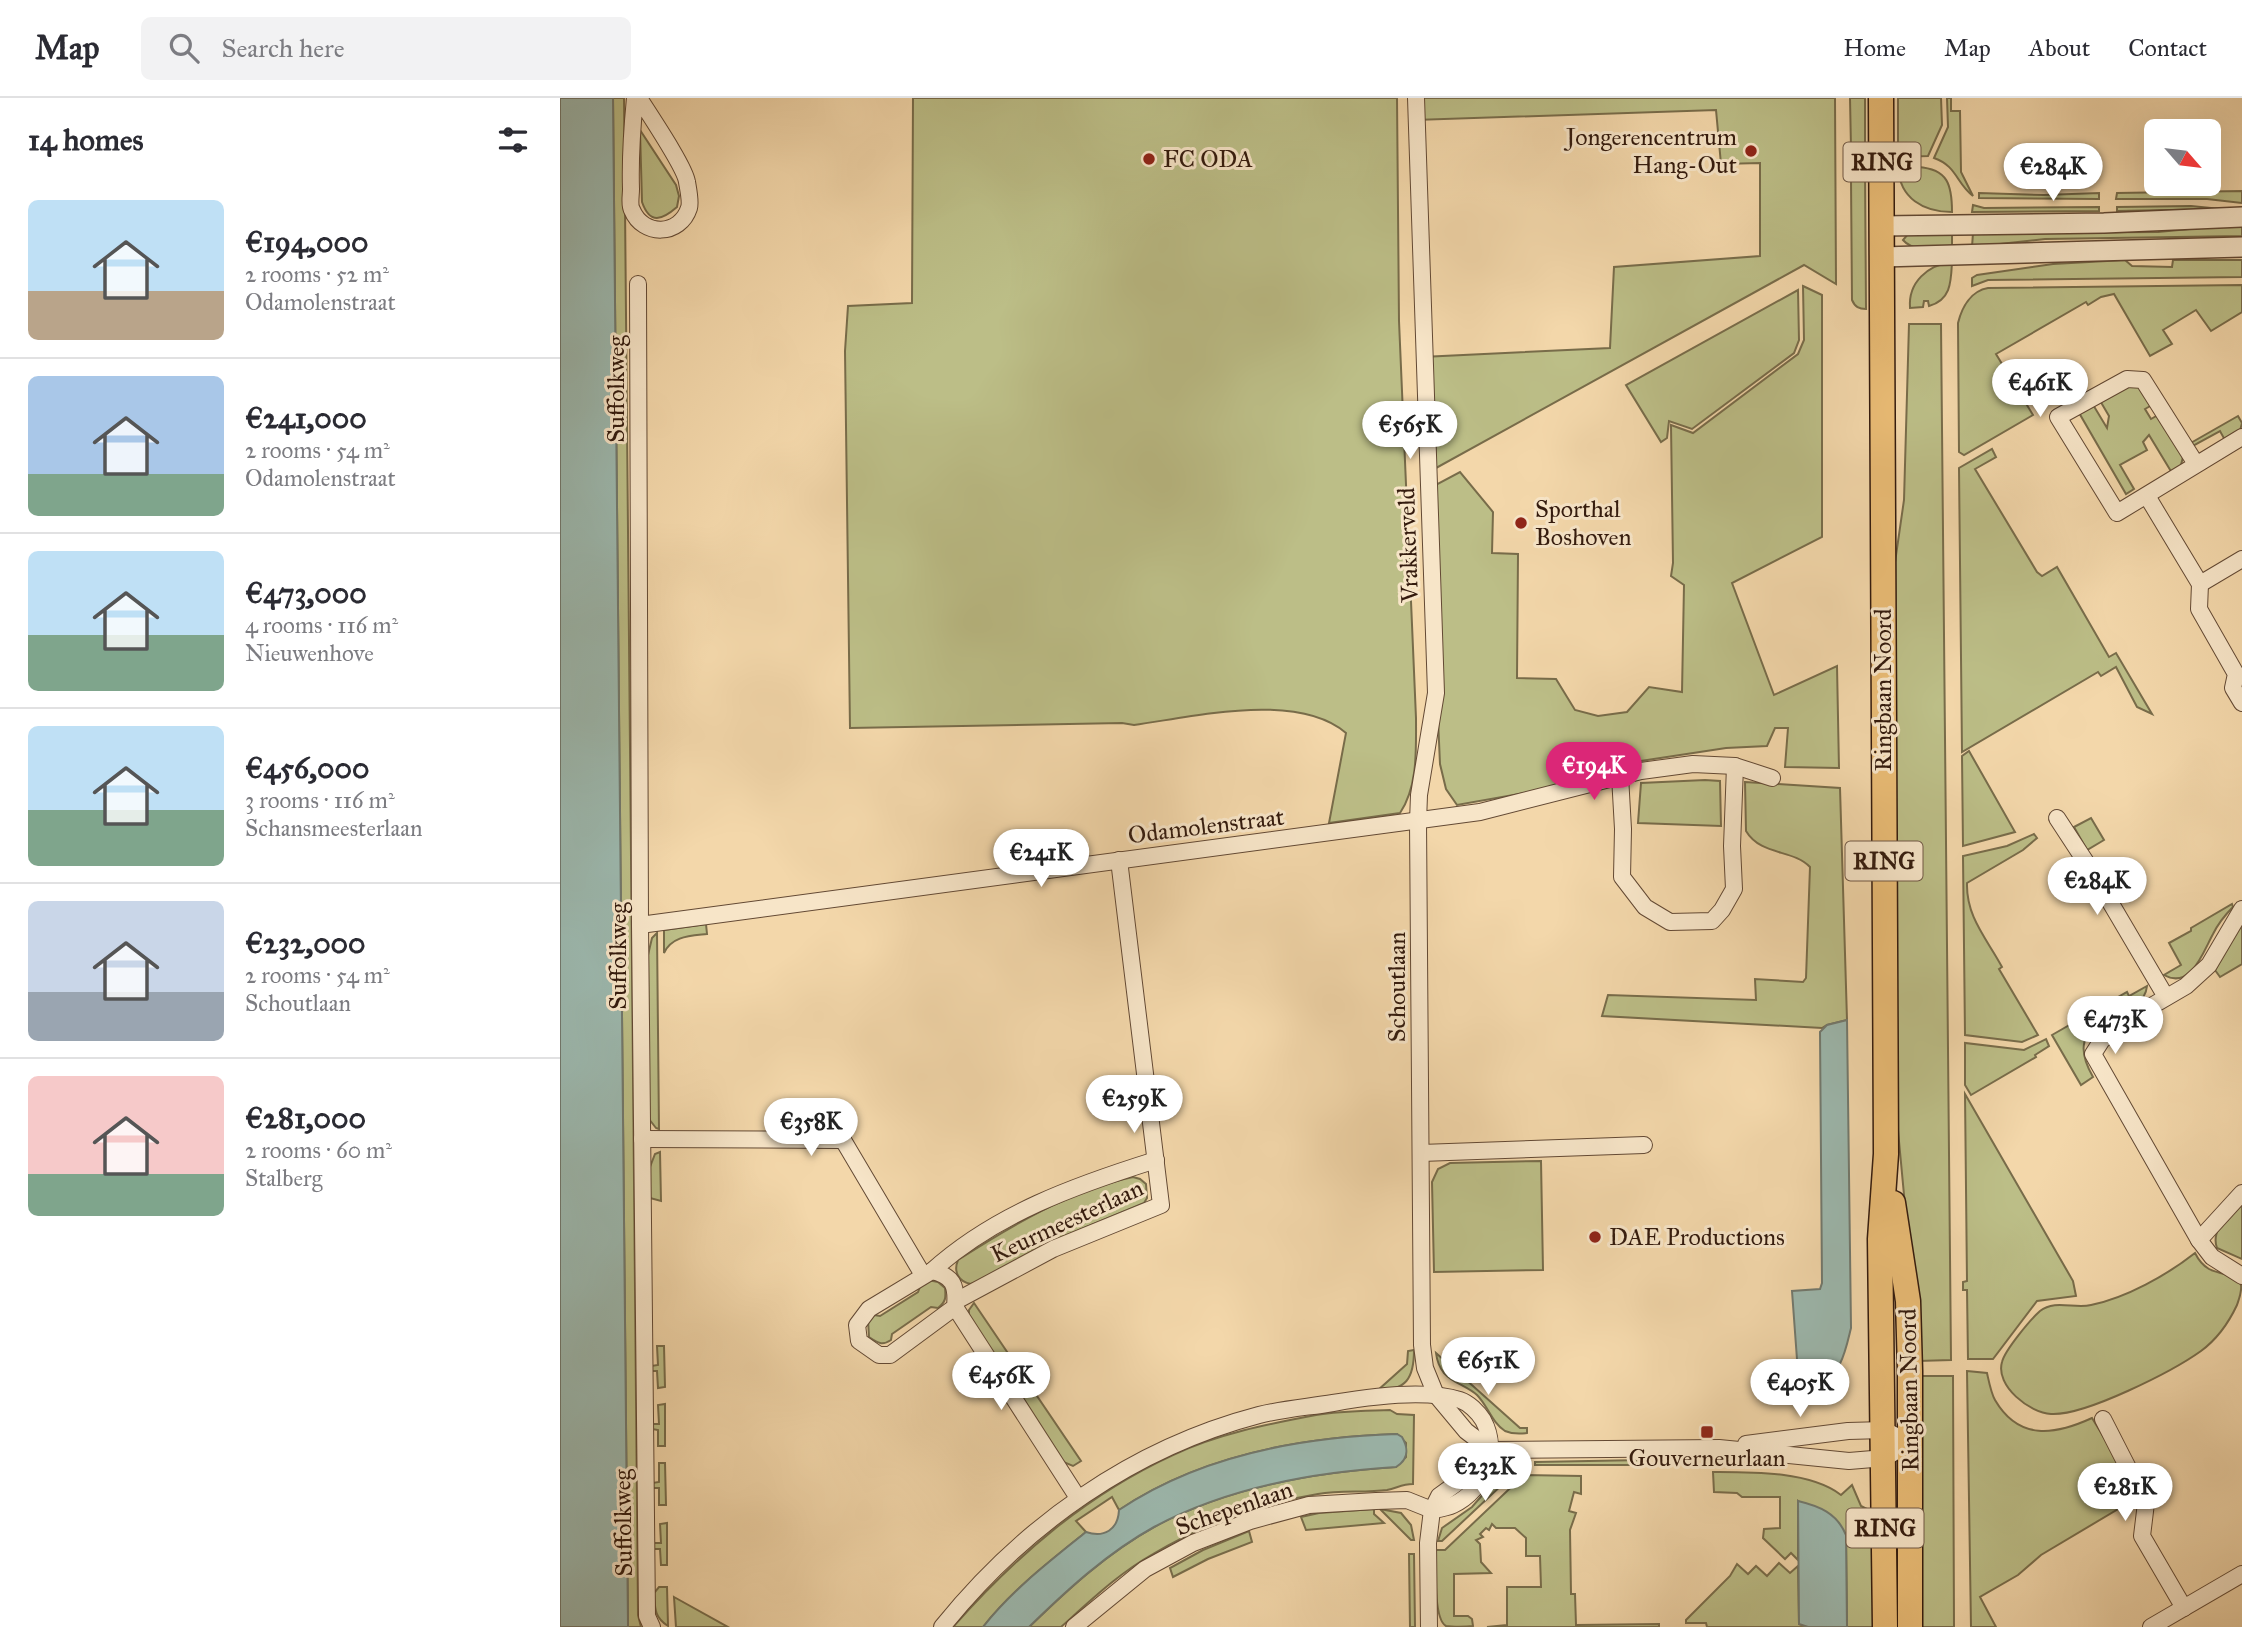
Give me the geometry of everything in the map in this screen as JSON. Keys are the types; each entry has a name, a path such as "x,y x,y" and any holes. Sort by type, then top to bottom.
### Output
{"main road":[{"name":"RING","path":"1881,98 1881,226"},
{"name":"Ringbaan Noord","path":"1881,226 1886,1154 1880,1239 1885,1458 1885,1627"},
{"name":"Ringbaan Noord","path":"1886,1154 1908,1301 1910,1627"}],"street":[{"path":"637,98 687,178 690,208 669,230 649,229 631,209 630,145 637,98"},
{"name":"Vrakkerveld","path":"1416,98 1436,693 1419,795 1418,822"},
{"path":"1881,226 2104,223 2242,217"},
{"path":"1882,257 2242,247"},
{"name":"Suffolkweg","path":"638,284 642,1139 647,1616 652,1627"},
{"path":"2196,464 2143,380 2127,379 2058,417 2117,513 2242,437"},
{"path":"2147,496 2200,584 2199,609 2239,672 2233,688 2242,703"},
{"path":"2200,584 2242,558"},
{"name":"Odamolenstraat","path":"640,925 1418,822 1480,812 1620,776 1693,764 1735,766 1773,778"},
{"path":"1620,776 1622,877 1645,907 1670,922 1712,921 1722,911 1734,889 1732,846 1735,766"},
{"path":"2057,818 2094,873 2166,997"},
{"name":"Schoutlaan","path":"1418,822 1422,1345 1425,1368 1436,1395 1466,1431 1492,1450"},
{"name":"Keurmeesterlaan","path":"1119,860 1156,1160 1161,1205 1052,1249 955,1304 890,1355 879,1355 859,1341 857,1325 869,1309 928,1273 957,1248 1039,1202 1088,1182 1156,1160"},
{"path":"2242,909 2208,965 2186,986 2102,1040 2092,1054 2199,1240 2211,1257 2242,1276"},
{"path":"642,1139 843,1140 928,1273 946,1274 951,1281 956,1292 955,1304 1078,1498"},
{"path":"1421,1153 1644,1145"},
{"path":"2199,1240 2242,1193"},
{"path":"942,1627 1000,1564 1036,1531 1078,1498 1139,1460 1177,1443 1261,1414 1364,1398 1436,1395"},
{"path":"2103,1419 2146,1503 2142,1536 2184,1608"},
{"path":"1719,1448 1848,1431 1884,1430 1910,1443"},
{"path":"1429,1627 1427,1543 1432,1510 1452,1506 1469,1494 1481,1479 1492,1450 1719,1448 1849,1461 1885,1458 1910,1443"},
{"name":"Schepenlaan","path":"1074,1627 1145,1569 1193,1543 1250,1521 1309,1505 1407,1500 1432,1510"},
{"path":"2151,1627 2242,1574"}],"green space":[{"path":"613,98 624,98 638,1615 641,1627 628,1627"},
{"path":"913,98 1397,98 1399,321 1416,718 1413,780 1400,813 1329,823 1346,733 1325,720 1300,713 1244,710 1134,725 1122,723 850,728 845,351 848,306 912,303"},
{"path":"1415,98 1835,98 1836,284 1804,265 1427,473 1422,357 1610,348 1614,267 1760,256 1760,163 1721,164 1716,110 1415,120"},
{"path":"1850,98 1865,98 1865,158 1857,157 1851,148"},
{"path":"1898,98 1941,98 1942,125 1928,156 1898,157"},
{"path":"1947,98 1951,98 1951,111 1960,111 1961,172 1973,196 1947,165 1934,158 1948,127"},
{"path":"640,130 676,185 679,196 677,207 657,218 649,214 642,202"},
{"path":"1918,167 1936,171 1946,180 1951,194 1952,212 1923,206 1908,195 1903,188 1898,168"},
{"path":"1865,168 1866,309 1861,309 1852,300 1851,180 1857,170"},
{"path":"2221,191 2242,191 2242,203 2207,199 2116,199 2117,193 2144,193 2144,196 2221,196"},
{"path":"1979,193 2099,193 2099,199 1979,198"},
{"path":"1973,205 1984,208 2099,207 2099,211 1972,212"},
{"path":"2191,206 2221,209 2117,211 2117,207"},
{"path":"2242,224 2242,236 2045,239 1972,247 1973,233 2158,232"},
{"path":"1952,233 1952,247 1919,248 1903,240 1908,234"},
{"path":"2125,260 2132,266 2172,267 2173,260 2242,260 2242,277 1988,280 1972,286 1972,278 1977,275 2053,264"},
{"path":"1952,262 1946,295 1929,306 1928,301 1924,301 1923,307 1910,308 1912,290 1921,276 1935,267"},
{"path":"2242,285 2242,312 2211,331 2196,310 2163,330 2172,344 2150,356 2114,294 2101,297 2088,305 2086,302 1996,354 2033,415 1964,455 1959,452 1958,323 1965,306 1977,292 1988,288"},
{"path":"1803,286 1822,295 1822,537 1732,583 1774,695 1837,666 1839,768 1785,767 1788,728 1775,728 1767,746 1726,748 1621,764 1541,790 1457,805 1446,789 1440,764 1428,489 1460,472 1493,512 1492,553 1518,554 1517,678 1556,679 1575,710 1598,716 1627,712 1649,687 1682,692 1684,585 1671,576 1671,425 1693,433 1798,354 1804,340"},
{"path":"1798,290 1799,340 1794,353 1692,429 1669,421 1667,438 1661,442 1626,385"},
{"path":"1909,324 1941,324 1951,1360 1918,1361 1897,1120 1891,590 1904,500"},
{"path":"2134,381 2152,405 2145,409 2151,419 2158,415 2183,457 2180,469 2172,473 2149,435 2143,442 2147,450 2120,465 2134,489 2126,494 2078,411 2092,403 2107,428 2109,416 2099,399"},
{"path":"2238,416 2242,423 2239,435 2226,442 2220,431 2191,447 2189,444"},
{"path":"1992,449 1996,457 1975,469 2037,572 2042,576 2057,567 2109,657 2116,653 2152,714 2137,707 2116,667 2101,676 2098,672 1962,752 1959,468"},
{"path":"1969,751 2015,832 1963,846 1962,756"},
{"path":"1720,781 1721,826 1638,823 1641,783"},
{"path":"1745,782 1840,788 1847,1020 1822,1028 1602,1016 1608,995 1756,1000 1755,979 1803,982 1806,978 1810,867 1795,857 1768,849 1752,839 1746,831"},
{"path":"2091,818 2104,840 2087,850 2074,827"},
{"path":"2034,834 2037,838 2023,850 1967,883 1974,917 2002,967 1999,969 2038,1035 2022,1042 1965,1035 1963,856 2007,846"},
{"path":"2232,904 2233,907 2219,923 2195,967 2182,977 2164,975 2181,965 2169,943"},
{"path":"2242,923 2242,964 2220,977 2215,970"},
{"path":"706,924 707,934 677,940 667,947 664,953 664,930"},
{"path":"657,933 659,1129 649,1119 648,955 652,938"},
{"path":"2147,986 2142,999 2132,1008 2092,1030 2085,1041 2084,1056 2093,1077 2081,1085 2052,1035 2127,992 2129,996"},
{"path":"2046,1039 2049,1046 2035,1055 2036,1057 1971,1095 1965,1085 1965,1043 2024,1050"},
{"path":"1965,1094 2073,1281 2076,1296 2037,1301 1993,1359 1968,1359 1967,1290 1963,1290 1963,1282 1967,1281"},
{"path":"660,1152 661,1201 650,1198 650,1167 655,1154"},
{"path":"1541,1161 1543,1270 1434,1272 1432,1182 1438,1169 1450,1163"},
{"path":"1133,1177 1146,1184 1147,1198 1144,1203 1048,1243 979,1281 971,1284 958,1276 958,1260 1020,1222 1064,1200"},
{"path":"2242,1202 2242,1259 2217,1248 2216,1235 2222,1223"},
{"path":"2195,1253 2207,1267 2239,1281 2241,1285 2237,1305 2230,1318 2207,1347 2171,1370 2128,1391 2066,1413 2051,1414 2034,1409 2009,1389 2001,1371 2002,1362 2018,1335 2040,1311 2058,1305 2085,1306 2118,1297 2159,1277"},
{"path":"928,1280 938,1282 945,1288 945,1299 941,1306 931,1307 892,1334 888,1342 880,1343 869,1337 868,1320 874,1315 880,1316 918,1292 921,1284"},
{"path":"974,1303 1081,1461 1073,1466 1061,1461 969,1318 969,1310"},
{"path":"657,1346 664,1346 665,1387 658,1388 657,1371 651,1371 651,1366 658,1365"},
{"path":"1414,1350 1412,1368 1406,1381 1395,1388 1377,1391 1407,1364 1408,1351"},
{"path":"1436,1353 1520,1428 1527,1428 1527,1433 1510,1433 1501,1428 1477,1395 1444,1373 1438,1364"},
{"path":"1967,1371 1987,1373 1995,1400 2005,1413 2026,1428 2051,1431 2092,1418 2140,1496 2041,1555 2018,1575 1980,1597 1996,1627 1971,1627"},
{"path":"1916,1376 1953,1376 1954,1627 1917,1627"},
{"path":"665,1404 665,1446 658,1446 658,1430 652,1429 652,1424 659,1424 658,1405"},
{"path":"1390,1410 1397,1414 1414,1415 1413,1484 1387,1490 1318,1494 1232,1516 1172,1543 1140,1562 1105,1588 1061,1627 1029,1627 1104,1560 1137,1537 1182,1513 1211,1501 1272,1484 1334,1473 1396,1467 1406,1457 1406,1443 1397,1434 1361,1436 1288,1445 1217,1463 1150,1491 1119,1510 1112,1497 1076,1521 1086,1532 1019,1588 983,1627 953,1627 1002,1576 1054,1529 1111,1489 1173,1455 1225,1435 1280,1422 1334,1413"},
{"path":"1643,1460 1644,1465 1535,1465 1535,1462"},
{"path":"659,1463 665,1463 666,1505 659,1505 659,1488 652,1488 652,1483 659,1482"},
{"path":"1513,1463 1525,1463 1525,1467 1521,1467 1442,1541 1438,1541 1442,1528 1472,1507 1494,1477"},
{"path":"1713,1472 1797,1477 1828,1487 1841,1495 1852,1485 1861,1506 1879,1515 1878,1627 1847,1627 1846,1535 1798,1501 1798,1560 1791,1553 1785,1559 1763,1538 1764,1529 1780,1528 1780,1497 1742,1497 1737,1493 1714,1492"},
{"path":"1524,1475 1581,1476 1581,1494 1574,1492 1569,1511 1576,1513 1570,1530 1571,1594 1575,1594 1576,1625 1659,1624 1659,1627 1487,1627 1507,1625 1507,1587 1541,1587 1540,1556 1526,1556 1526,1538 1515,1528 1496,1528 1492,1524 1489,1530 1486,1528 1480,1534 1483,1537 1476,1540 1480,1544 1481,1562 1491,1573 1454,1574 1454,1616 1468,1616 1472,1619 1473,1626 1446,1626 1439,1613 1436,1591 1436,1550 1445,1550"},
{"path":"1374,1509 1374,1514 1384,1523 1306,1530 1301,1517 1319,1513"},
{"path":"1380,1509 1401,1513 1411,1525 1414,1540 1411,1540"},
{"path":"667,1523 667,1565 661,1565 660,1549 654,1549 654,1543 661,1543 660,1524"},
{"path":"1249,1531 1252,1542 1208,1559 1173,1577 1170,1568 1203,1550"},
{"path":"1409,1554 1414,1554 1415,1627 1410,1627"},
{"path":"1779,1563 1790,1573 1798,1566 1799,1624 1808,1627 1707,1627 1706,1623 1686,1623 1730,1576 1737,1564 1748,1574 1756,1566 1767,1576"},
{"path":"659,1587 667,1587 668,1626 660,1619 655,1608 654,1593"},
{"path":"674,1597 728,1627 676,1627"}],"water":[{"path":"560,98 613,98 628,1627 560,1627"},
{"path":"1847,1020 1851,1328 1837,1369 1825,1380 1811,1382 1798,1373 1792,1291 1820,1289 1822,1283 1820,1032 1827,1025"},
{"path":"1397,1434 1402,1437 1406,1450 1405,1458 1396,1467 1302,1478 1211,1501 1154,1527 1120,1548 1073,1586 1029,1627 983,1627 1019,1588 1045,1565 1086,1532 1099,1534 1109,1531 1116,1523 1119,1510 1150,1491 1217,1463 1252,1453 1324,1440"},
{"path":"1798,1501 1813,1505 1832,1516 1846,1535 1847,1627 1808,1627 1799,1624"}],"place":[{"name":"Jongerencentrum Hang-Out","path":"1751,151"},
{"name":"FC ODA","path":"1149,159"},
{"name":"Sporthal Boshoven","path":"1521,523"},
{"name":"DAE Productions","path":"1595,1237"},
{"name":"Gouverneurlaan","path":"1707,1432"}]}
